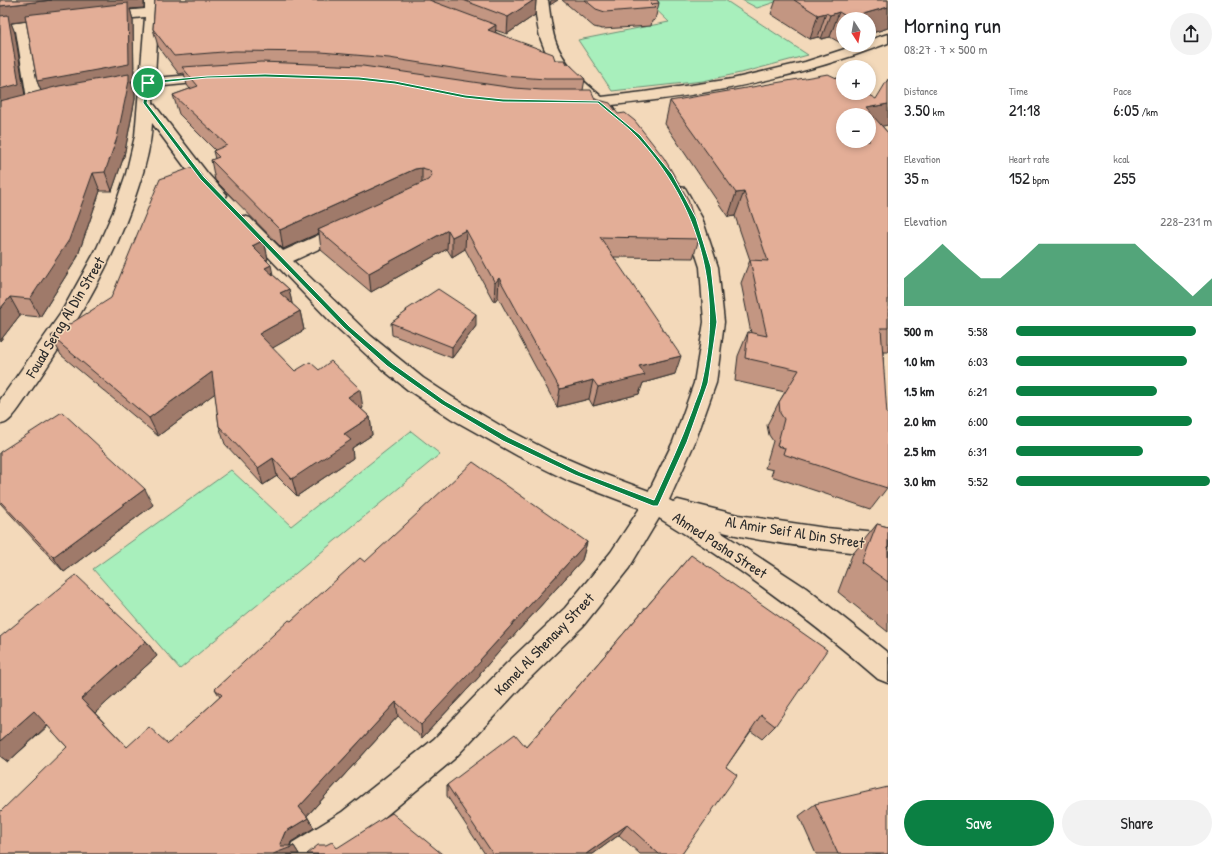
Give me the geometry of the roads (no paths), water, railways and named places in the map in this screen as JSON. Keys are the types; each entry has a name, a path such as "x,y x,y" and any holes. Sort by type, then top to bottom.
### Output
{"street":[{"path":"541,0 548,40 561,64 578,84 622,121"},
{"path":"91,18 152,6"},
{"name":"Fouad Serag Al Din Street","path":"0,416 28,379 70,314 102,257 124,206 135,170 143,134 148,83 152,6"},
{"path":"0,29 68,21"},
{"path":"22,26 43,104 22,109"},
{"path":"576,102 599,102 665,94 755,79 813,65 888,38"},
{"path":"540,55 561,64"},
{"path":"85,94 148,83 228,76"},
{"name":"Ahmed Pasha Street","path":"145,103 202,178 346,327 390,364 443,402 506,439 570,470 655,504 729,548 866,650 888,670"},
{"name":"Kamel Al Shenawy Street","path":"303,854 353,823 444,749 516,673 574,617 620,560 655,504 684,442 705,383 714,322 709,267 693,218 669,174"},
{"path":"281,259 359,223"},
{"name":"Al Amir Seif Al Din Street","path":"655,504 738,525 826,539 888,545"}]}
